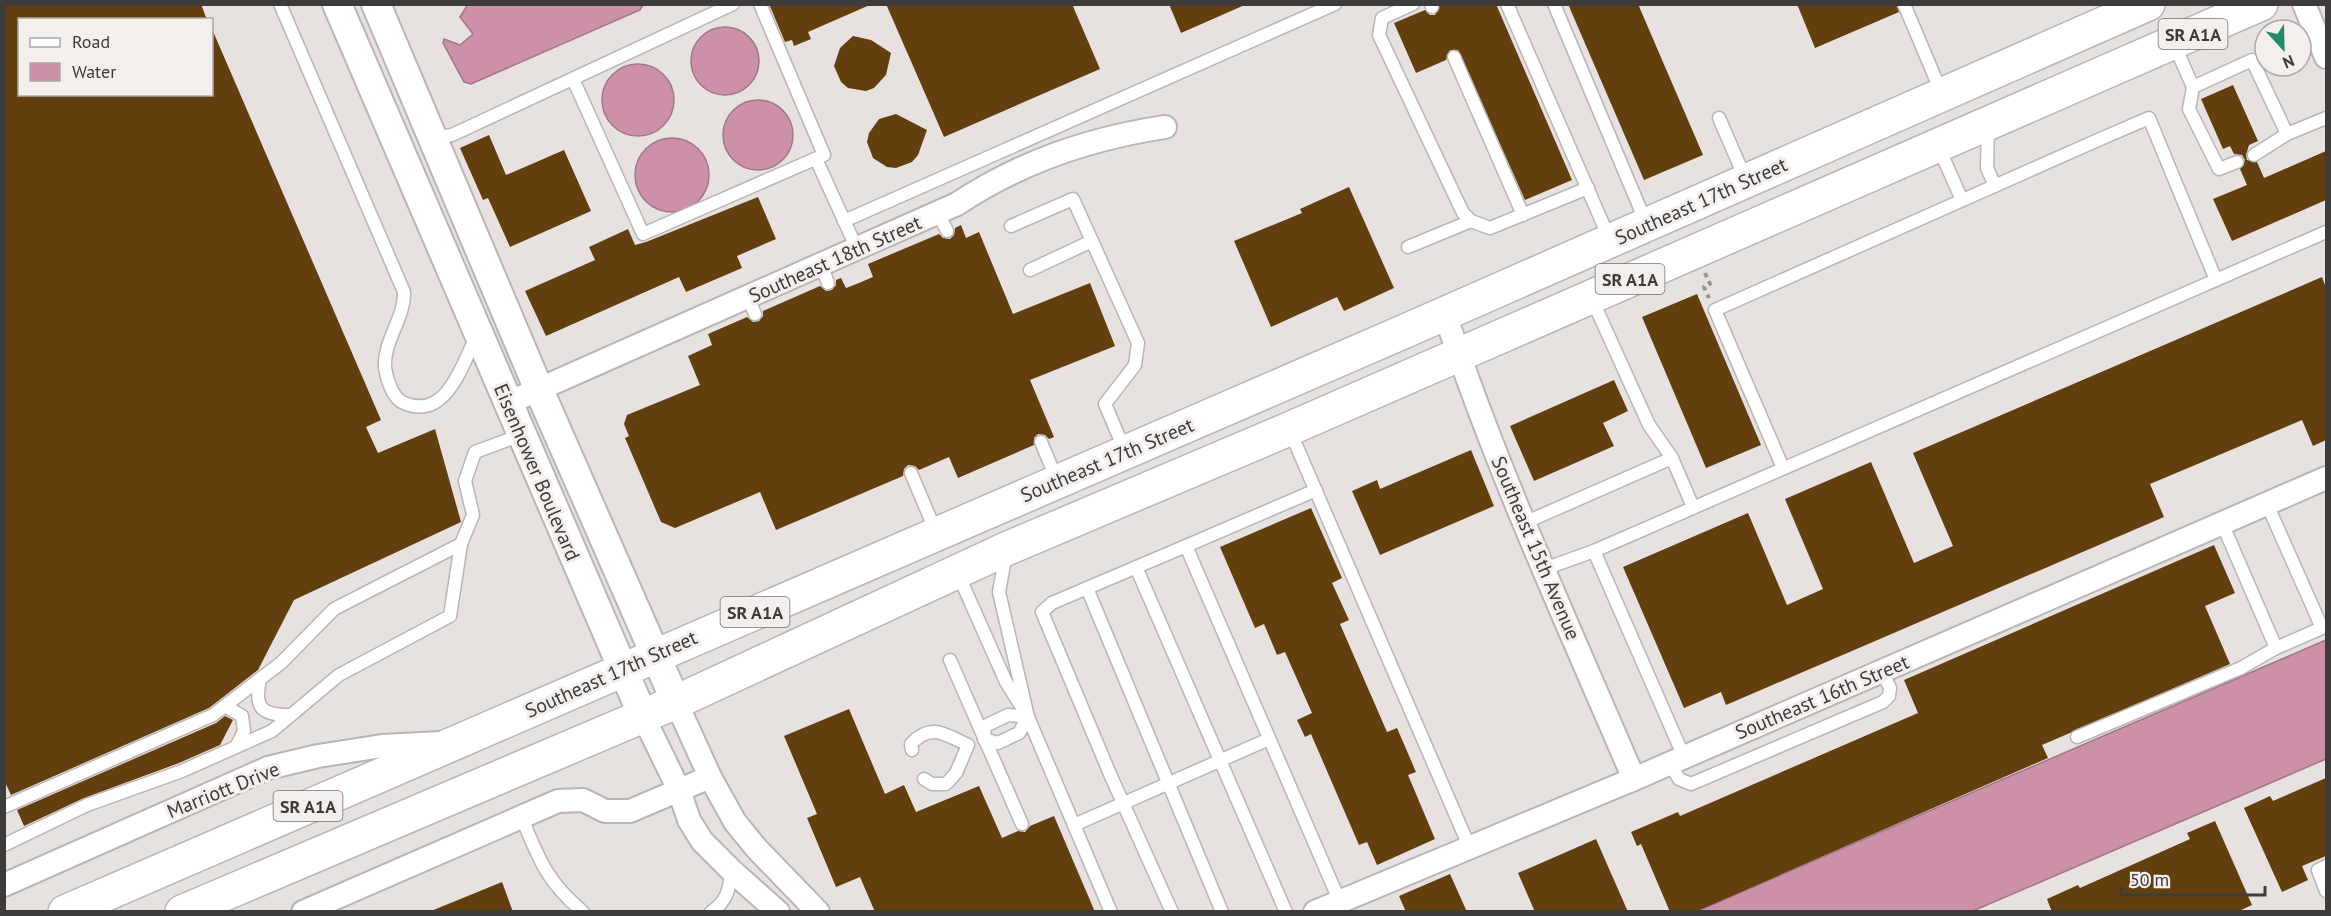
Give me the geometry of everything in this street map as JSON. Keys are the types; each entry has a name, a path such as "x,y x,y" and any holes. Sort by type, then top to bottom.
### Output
{"main road":[{"name":"Southeast 17th Street","path":"65,912 1445,314 2148,4"},
{"name":"SR A1A","path":"182,912 676,702 1006,549 1289,429 2261,4"},
{"path":"1938,145 1960,108 1984,77"},
{"path":"1881,170 1926,131 1937,97"},
{"path":"957,572 959,560 965,549 979,534 1051,484"}],"street":[{"name":"Eisenhower Boulevard","path":"337,4 621,670 679,790 689,820 702,841 732,871 779,901 818,912"},
{"name":"Eisenhower Boulevard","path":"376,4 539,390 676,702 710,777 779,901"},
{"path":"2304,4 2326,57"},
{"name":"Southeast 18th Street","path":"508,404 751,306 824,274 857,249 942,222 957,204 990,182 1026,165 1120,134 1165,127"},
{"name":"Southeast 15th Avenue","path":"1445,314 1458,354 1524,523 1634,779"},
{"name":"Southeast 16th Street","path":"1315,912 1634,779 2326,478"},
{"name":"Marriott Drive","path":"4,885 268,768 382,746 455,742"},
{"path":"303,912 558,801 583,800 605,811 630,811 710,777"}],"lane":[{"path":"280,4 404,292 404,304 387,352 385,367 389,384 399,401 416,408 429,406 441,398 452,388 478,333"},
{"path":"432,138 452,135 733,4"},
{"path":"573,79 643,234 824,155 760,4"},
{"path":"844,221 1335,4"},
{"path":"1413,4 1382,18 1379,35 1463,213 1471,221 1491,228 1588,188"},
{"path":"1508,4 1610,241"},
{"path":"1554,4 1647,225"},
{"path":"1904,4 1937,97"},
{"path":"2173,43 2193,87 2189,109 2219,169 2237,162"},
{"path":"1454,57 1523,215"},
{"path":"2193,87 2252,60 2287,134"},
{"path":"1719,118 1746,181"},
{"path":"1783,468 1714,310 2150,118 2216,280"},
{"path":"2254,155 2287,134 2326,118"},
{"path":"1988,125 1987,168 1995,186"},
{"path":"1938,145 1962,200"},
{"path":"816,159 857,249"},
{"path":"1011,226 1073,199 1138,343 1135,365 1105,404 1125,452"},
{"path":"1408,248 1471,221"},
{"path":"1544,569 1594,550 2326,232"},
{"path":"1030,270 1092,240"},
{"path":"1591,296 1649,425 1672,458 1693,507"},
{"path":"1289,429 1469,846"},
{"path":"5,845 87,805 182,771 272,730 339,675 450,616 461,544 473,515 465,481 475,452 521,435"},
{"path":"1041,442 1051,484"},
{"path":"1524,523 1672,458"},
{"path":"911,473 937,533"},
{"path":"1172,912 1042,612 1052,603 1316,490"},
{"path":"2077,737 2241,668 2276,648 2322,628 2267,504"},
{"path":"2222,523 2276,648"},
{"path":"4,807 213,715 281,663 334,609 461,544"},
{"path":"1186,546 1340,902"},
{"path":"924,779 932,784 946,784 956,773 968,745 984,739 998,743 1019,734 1028,717 999,592 1006,549"},
{"path":"1594,550 1677,760"},
{"path":"1136,567 1286,912"},
{"path":"957,572 1006,682 1028,717 1110,912"},
{"path":"1087,588 1222,912"},
{"path":"950,660 1022,824"},
{"path":"260,679 256,696 261,709 271,715 290,715"},
{"path":"225,706 242,716 244,731 236,747"},
{"path":"984,739 985,726 1008,715 1028,717"},
{"path":"912,750 912,744 920,734 939,731 968,745"},
{"path":"1074,825 1122,801 1269,739"},
{"path":"521,816 539,861 551,881 583,912"},
{"path":"2326,866 2318,870 2326,891"},
{"path":"4,873 14,874 45,867"},
{"path":"711,912 722,903 727,894 732,871"}],"path":[{"path":"1703,269 1710,284 1704,287 1714,310"}],"water":[{"path":"468,4 643,5 640,10 471,84 464,82 443,43 444,39 460,45 473,34 460,17"},
{"path":"718,27 732,27 744,32 754,42 759,61 754,80 744,90 732,95 718,95 706,90 696,80 691,68 691,54 696,42 706,32"},
{"path":"638,64 658,70 668,80 674,100 668,120 658,130 638,136 618,130 608,120 602,100 608,80 618,70"},
{"path":"765,100 778,106 787,115 791,121 793,135 791,149 783,160 772,168 751,170 733,160 725,149 723,128 733,110 744,102"},
{"path":"672,138 686,141 698,149 706,161 709,175 706,189 698,201 686,209 672,212 658,209 646,201 638,189 635,175 638,161 646,149 658,141"},
{"path":"2326,640 2326,759 1973,911 1695,912"}],"building":[{"path":"4,4 201,4 206,18 18,18 18,96 213,96 213,31 381,420 366,427 378,453 435,429 461,522 294,600 258,670 209,708 11,795 4,780"},
{"path":"769,4 872,4 808,32 811,39 794,46 792,40 785,42"},
{"path":"886,4 1072,4 1100,69 944,137"},
{"path":"1169,4 1247,4 1181,33"},
{"path":"1440,4 1496,4 1572,180 1525,200 1458,50 1450,50 1446,60 1416,73 1394,23 1425,10 1430,15 1435,15"},
{"path":"1568,4 1638,4 1703,155 1644,180"},
{"path":"1797,4 1896,4 1899,12 1815,48"},
{"path":"853,36 871,40 891,53 886,75 874,88 866,91 848,88 841,82 834,66 840,48"},
{"path":"2233,85 2258,141 2249,145 2247,160 2257,162 2264,178 2326,151 2326,200 2232,241 2213,199 2247,185 2240,169 2245,160 2242,155 2234,154 2230,146 2223,149 2201,99"},
{"path":"896,114 927,130 918,155 912,162 896,168 887,167 873,158 867,142 869,133 879,119"},
{"path":"489,135 506,175 564,150 591,211 510,247 488,198 483,200 460,148"},
{"path":"1349,187 1394,288 1344,311 1337,297 1271,327 1234,241 1302,213 1300,209"},
{"path":"758,197 776,239 737,256 742,268 686,292 679,277 546,336 525,291 595,260 589,247 628,229 635,245 646,242"},
{"path":"961,225 966,238 979,232 1013,314 1090,283 1115,346 1030,380 1054,437 1049,439 1045,435 1038,434 1034,438 1034,445 958,478 949,457 919,470 915,466 908,465 904,469 903,476 776,530 760,492 675,528 661,522 625,438 629,436 624,424 627,415 700,385 688,356 712,345 708,334 747,317 753,322 759,321 763,316 763,311 820,286 826,291 832,290 836,285 836,280 841,278 846,288 873,277 868,264 939,234 943,238 950,239 954,235 955,228"},
{"path":"2322,277 2326,288 2326,440 2313,446 2302,420 2150,484 2164,517 1726,705 1721,692 1684,708 1623,567 1748,513 1787,605 1823,589 1785,499 1871,462 1914,563 1953,546 1913,453"},
{"path":"1697,294 1761,445 1706,468 1642,317"},
{"path":"1614,380 1628,411 1603,423 1614,446 1534,481 1510,426"},
{"path":"1471,450 1494,506 1380,555 1352,491 1377,480 1380,489"},
{"path":"1311,508 1342,578 1332,583 1349,620 1340,624 1387,732 1397,728 1416,772 1408,775 1435,839 1377,865 1367,842 1359,845 1311,734 1305,737 1297,720 1312,713 1285,652 1277,655 1264,624 1255,628 1220,547"},
{"path":"2214,545 2235,593 2205,606 2230,664 2042,745 2048,758 1695,912 1670,912 1641,844 1637,846 1631,832 1678,812 1680,816 1918,713 1904,680"},
{"path":"849,709 885,794 904,785 916,812 979,786 1002,838 1018,831 1025,832 1030,826 1054,816 1095,912 875,912 860,877 836,887 807,818 817,814 784,736"},
{"path":"225,716 233,720 220,745 179,763 84,798 24,826 17,810 216,723"},
{"path":"2326,778 2326,856 2302,866 2308,880 2282,892 2244,808 2270,796 2273,801"},
{"path":"2215,821 2252,905 2237,912 2052,912 2047,899 2078,885 2080,888 2190,839 2187,833"},
{"path":"1596,839 1628,912 1535,912 1518,873"},
{"path":"1450,874 1467,912 1406,912 1399,896"},
{"path":"502,882 513,912 431,912 431,911"}]}
